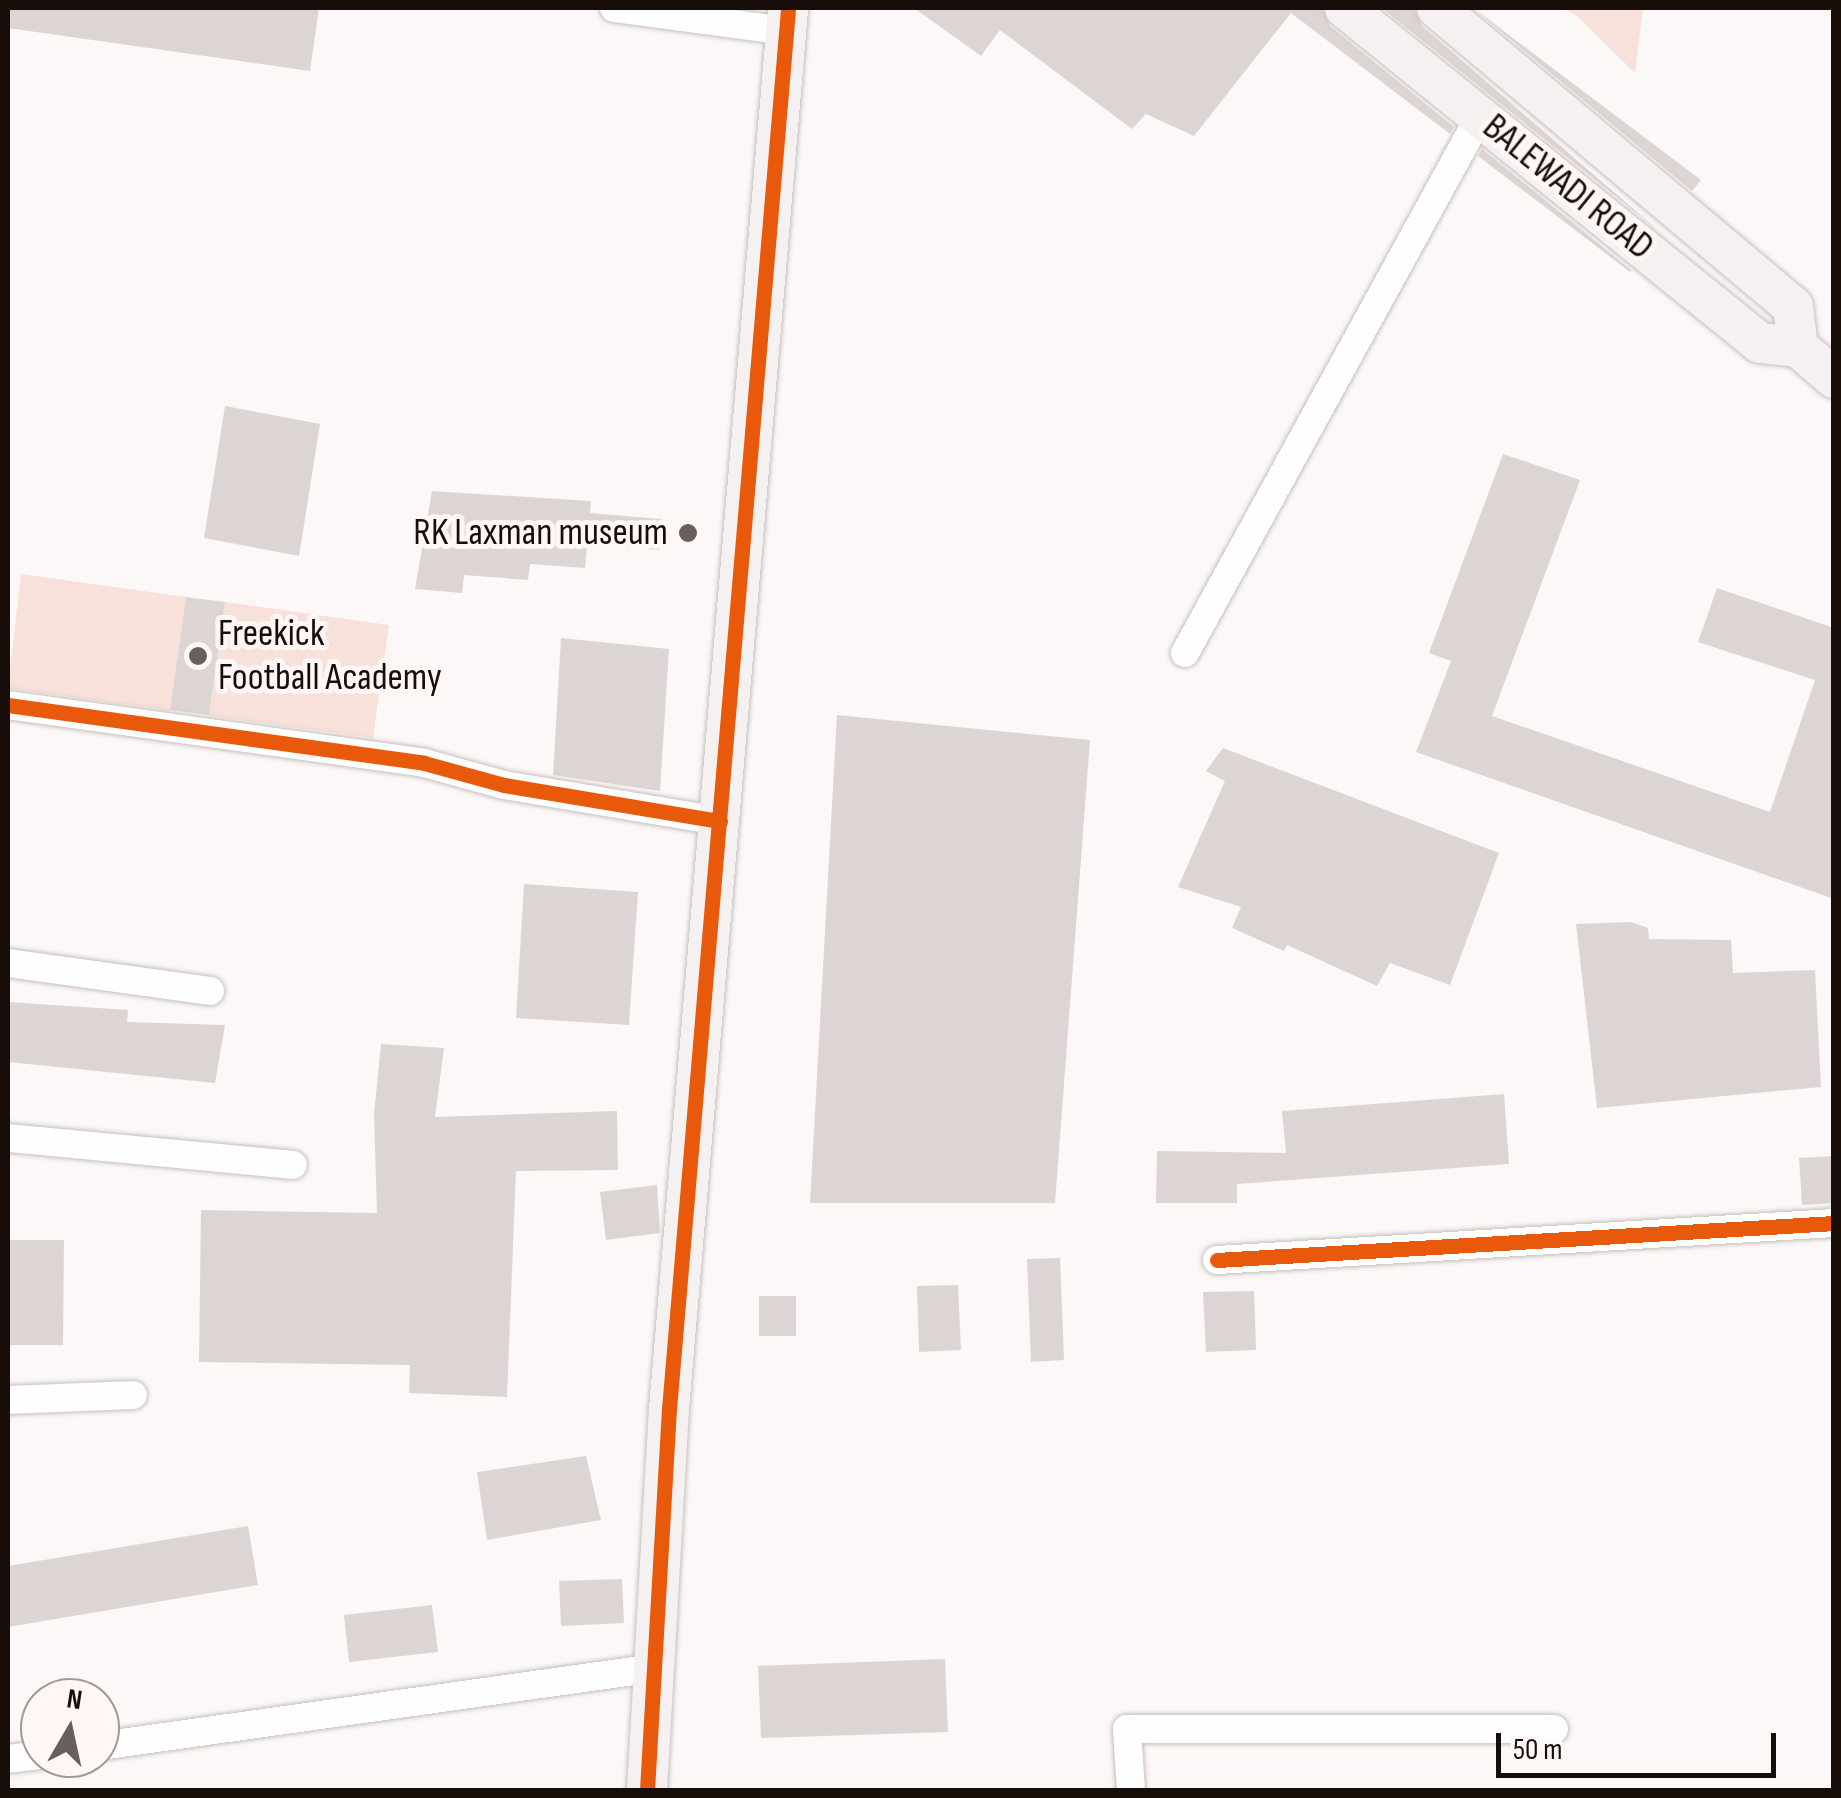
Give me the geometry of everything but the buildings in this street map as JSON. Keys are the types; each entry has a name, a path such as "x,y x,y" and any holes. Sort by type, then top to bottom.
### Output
{"street":[{"path":"614,8 787,19 669,1409 647,1790"},
{"name":"BALEWADI ROAD","path":"1345,8 1760,343 1798,346 1834,378"},
{"name":"BALEWADI ROAD","path":"1437,8 1793,307 1798,346"},
{"path":"1185,653 1480,116"},
{"path":"8,705 424,763 504,785 720,822"},
{"path":"8,963 210,991"},
{"path":"8,1138 292,1164"},
{"path":"1217,1260 1834,1224"},
{"path":"8,1400 132,1395"},
{"path":"120,1743 655,1668"},
{"path":"1131,1790 1127,1729 1554,1729"}],"shaded area":[{"path":"1564,8 1643,8 1635,73 1580,19"},
{"path":"21,574 186,597 170,711 8,688"},
{"path":"225,602 389,625 373,738 209,716"}],"cycle path":[{"path":"647,1790 669,1409 788,8"},
{"path":"8,705 424,763 504,785 720,821"},
{"path":"1217,1260 1834,1223"}],"place":[{"name":"RK Laxman museum","path":"688,533"},
{"name":"Freekick Football Academy","path":"198,656"}]}
